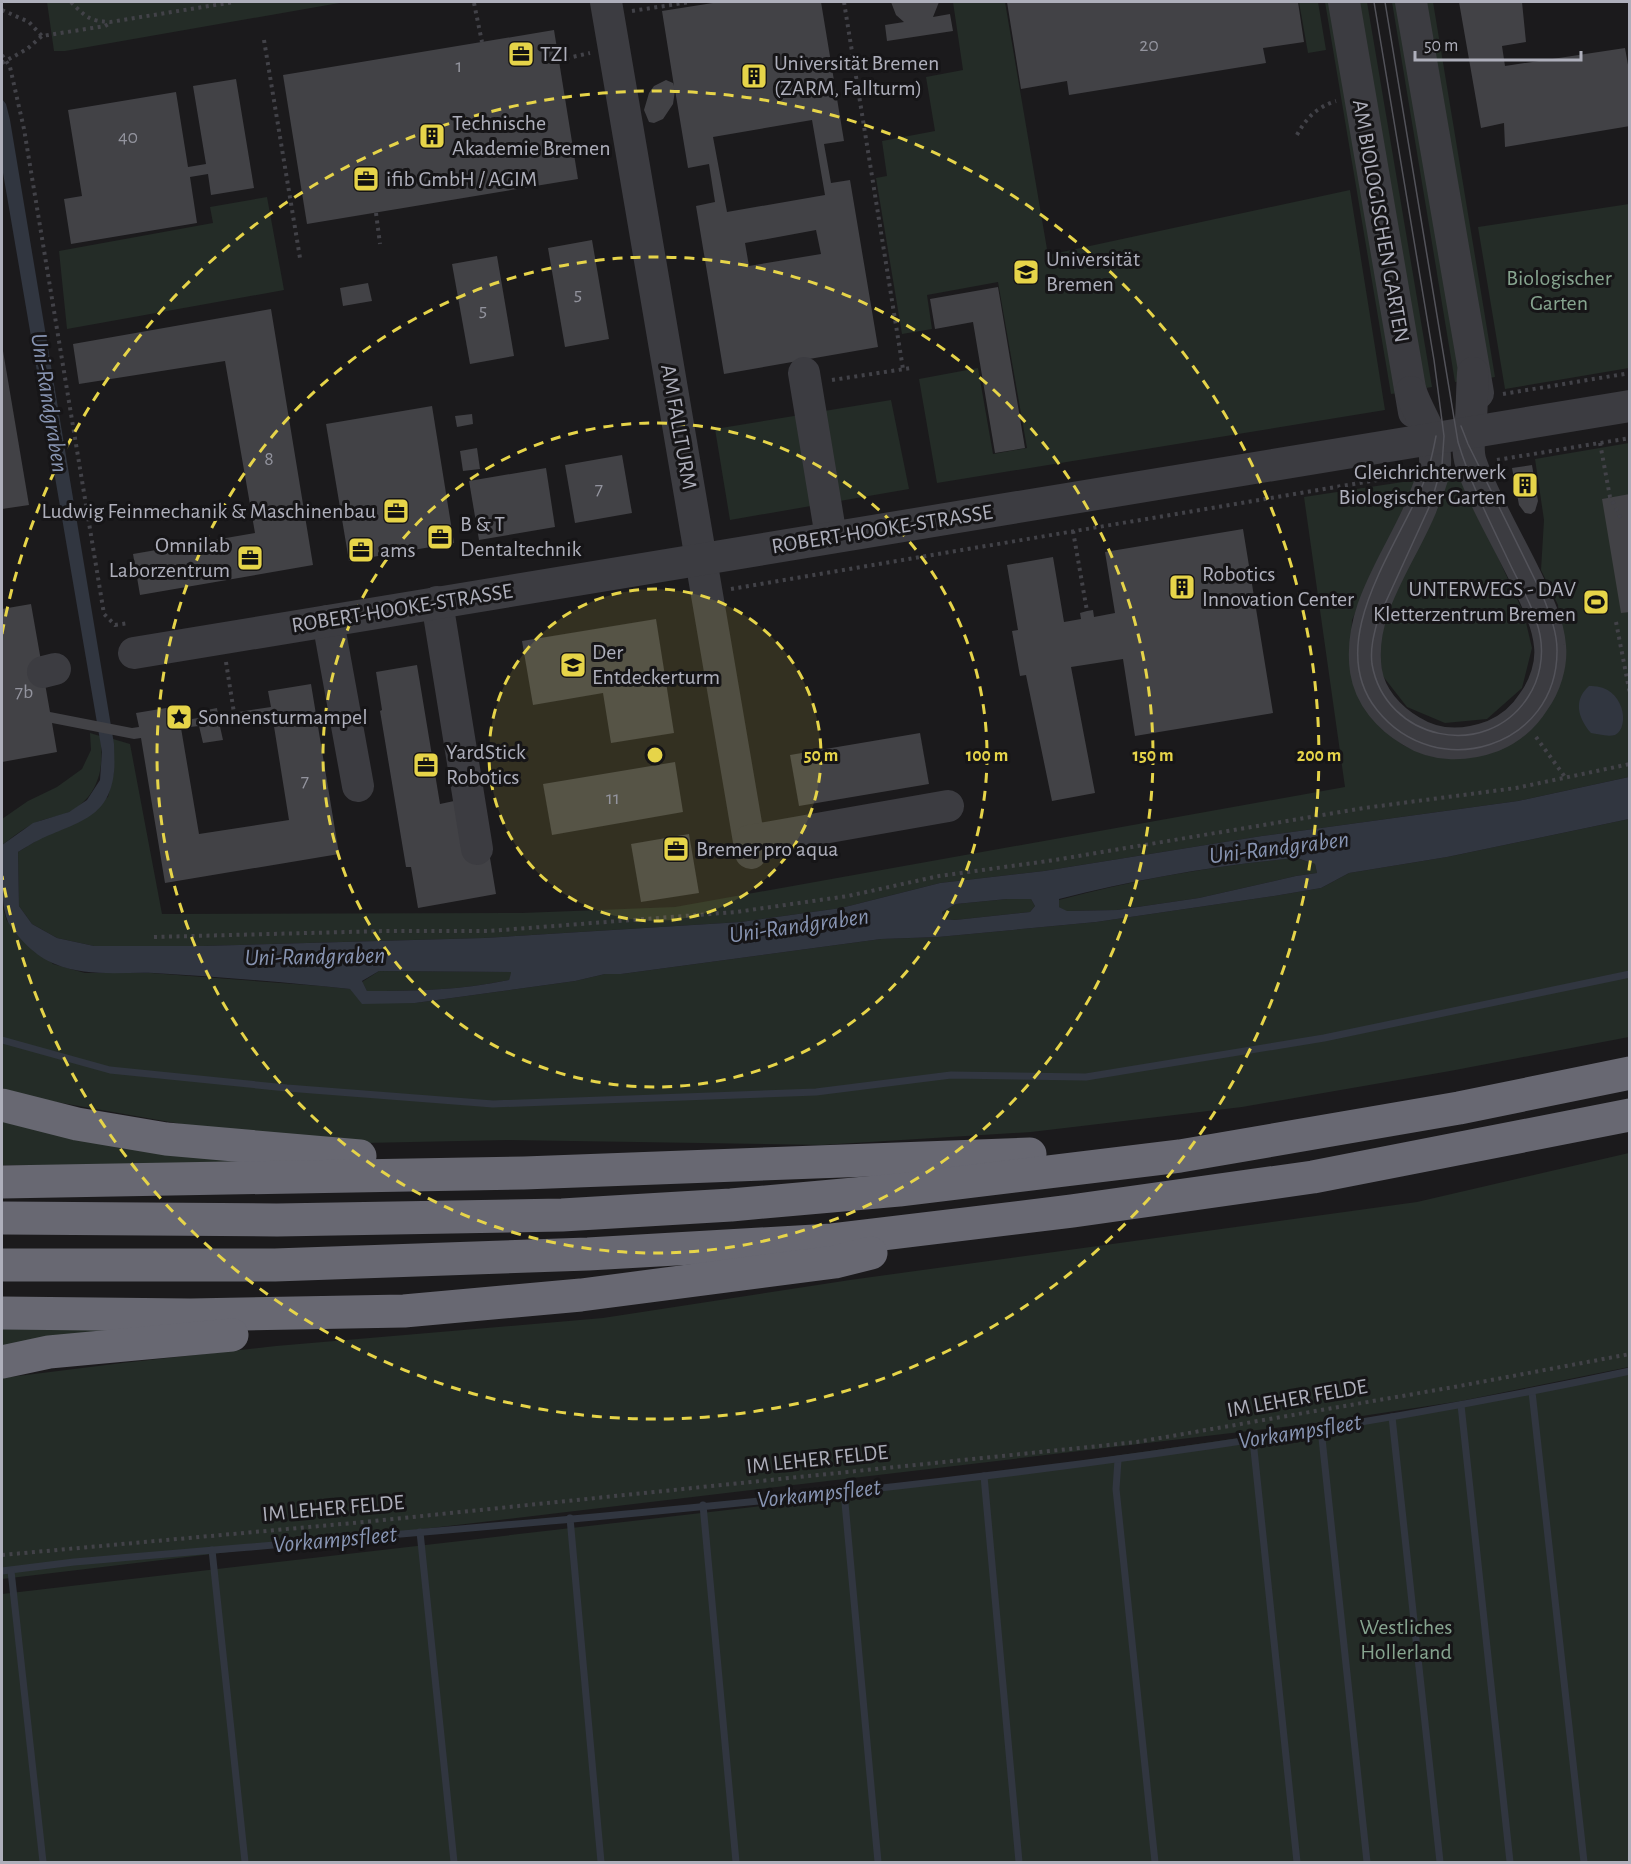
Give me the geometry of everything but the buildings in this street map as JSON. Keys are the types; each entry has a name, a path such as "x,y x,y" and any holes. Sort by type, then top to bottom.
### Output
{"highway":[{"path":"2,1218 277,1220 562,1215 731,1205 898,1190 1180,1156 1459,1108 1629,1073"},
{"path":"2,1105 77,1124 166,1139 401,1159 501,1161 524,1173"},
{"path":"2,1264 275,1264 588,1254 832,1240 1313,1177 1629,1115"},
{"path":"2,1182 524,1173 1033,1154 1127,1143 1180,1156"},
{"path":"2,1313 191,1315 404,1311 581,1295 835,1262 1010,1218"},
{"path":"2,1362 49,1352 140,1342 324,1328 404,1311"}],"street":[{"name":"AM BIOLOGISCHEN GARTEN","path":"1344,2 1411,392 1425,439 1435,457 1434,471"},
{"path":"1411,2 1476,386 1477,431 1468,449 1471,464 1536,598 1546,625 1550,647 1549,664 1539,695 1522,717 1502,732 1468,743 1450,744 1418,736 1402,726 1380,704 1372,690 1364,658 1365,632 1373,607 1417,515 1434,471"},
{"name":"AM FALLTURM","path":"607,8 750,847 948,806"},
{"path":"805,379 831,537"},
{"name":"ROBERT-HOOKE-STRASSE","path":"134,653 1629,406"},
{"path":"437,602 477,849"},
{"path":"328,621 358,786"}],"path":[{"path":"71,2 86,17 94,21 110,22 234,2"},
{"path":"607,8 690,2"},
{"path":"844,2 903,369"},
{"path":"474,3 482,42"},
{"path":"2,10 29,22 42,36"},
{"path":"4,62 27,49 42,36 105,26 110,22"},
{"path":"264,40 300,258"},
{"path":"2,55 4,62 10,67 24,129 104,614 115,625 129,622"},
{"path":"1297,135 1305,120 1323,105 1359,93"},
{"path":"376,213 380,244"},
{"path":"805,379 911,368"},
{"path":"1476,386 1629,373"},
{"path":"1471,464 1629,438"},
{"path":"1600,443 1610,497 1622,520"},
{"path":"708,593 1434,471"},
{"path":"1073,531 1087,611"},
{"path":"1616,621 1629,694"},
{"path":"223,638 234,713"},
{"path":"1522,717 1565,777"},
{"path":"154,938 385,931 489,931 736,912 848,896 939,876 1055,860 1364,808 1516,788 1629,764"},
{"name":"IM LEHER FELDE","path":"2,1555 364,1522 1137,1442 1454,1387 1629,1353"}],"green space":[{"path":"47,2 345,2 65,51 54,51"},
{"path":"953,2 1005,2 1048,255 1350,190 1385,410 937,483 919,379 978,368 993,454 1027,448 998,282 927,295 932,329 902,334 876,178 887,176 882,141 935,131 926,77 963,70"},
{"path":"1299,2 1318,2 1326,50 1308,53"},
{"path":"1325,2 1331,2 1404,392 1391,394"},
{"path":"1355,2 1367,2 1432,387 1420,389"},
{"path":"1392,2 1404,2 1467,380 1455,382"},
{"path":"1425,2 1433,2 1495,377 1483,379"},
{"path":"267,197 284,290 67,329 59,251 213,223 210,207"},
{"name":"Biologischer Garten","path":"1629,204 1629,368 1505,389 1478,227"},
{"path":"891,400 909,489 730,520 715,429"},
{"path":"1629,443 1629,777 1518,801 1262,836 1044,871 940,883 841,908 741,922 484,938 204,946 94,946 57,938 32,924 19,906 18,852 108,797 114,772 113,739 130,744 162,914 522,913 675,907 1345,787 1304,497 1416,480 1352,620 1351,646 1383,728 1403,745 1426,755 1468,758 1564,664 1558,605 1541,570 1544,520 1535,459"},
{"path":"1459,472 1524,614 1532,648 1522,688 1487,719 1445,723 1407,707 1382,675 1378,630 1445,475"},
{"path":"90,733 100,736 101,758 98,780 87,798 69,812 29,826 2,845 2,819 28,801 57,787 82,769 91,750"},
{"path":"1629,819 1629,1037 1242,1107 1031,1132 822,1145 508,1140 364,1143 198,1127 39,1099 2,1088 2,905 7,921 53,964 85,973 151,973 321,986 350,989 415,1003 575,981 605,974 621,974 881,939 938,937 1096,922 1274,896 1321,888 1349,873 1447,857"},
{"path":"1297,858 1315,864 1317,873 1199,898 1117,910 1066,911 1059,907 1059,900 1147,879"},
{"path":"1031,899 1035,906 1030,912 955,920 944,919 942,912 956,904"},
{"path":"379,971 512,972 509,980 474,986 367,991 362,982"},
{"path":"2,1117 325,1166 2,1165"},
{"path":"1629,1153 1629,1367 1461,1401 1316,1423 2,1579 2,1378 276,1346 603,1318 850,1280 1417,1202"},
{"path":"195,1322 2,1352 2,1323"},
{"name":"Westliches Hollerland","path":"1629,1370 1629,1862 2,1862 2,1594 796,1502 1432,1410"}],"water":[{"name":"Uni-Randgraben","path":"2,99 6,104 10,120 114,744 111,788 98,810 18,852 19,906 32,924 57,938 94,946 204,946 484,938 741,922 841,908 940,883 1044,871 1262,836 1518,801 1629,777 1629,819 1447,857 1349,873 1321,888 1274,896 1096,922 938,937 881,939 621,974 605,974 575,981 415,1003 362,1004 350,989 154,973 79,971 55,964 41,957 28,946 8,922 3,895 2,845 33,823 69,812 87,800 100,780 102,752 2,167","holes":["1297,858 1315,864 1317,873 1199,898 1117,910 1067,911 1059,907 1059,899 1118,885 1207,869","1031,899 1035,906 1030,912 955,920 944,919 942,912 956,904","379,971 511,972 509,980 438,989 367,991 362,981"]},
{"path":"1589,686 1601,687 1617,699 1623,715 1623,724 1615,735 1591,733 1583,721 1579,703"}],"waterway":[{"path":"2,1040 110,1070 287,1088 493,1104 816,1092 951,1075 1086,1077 1324,1038 1630,974"},
{"name":"Vorkampsfleet","path":"2,1571 74,1562 660,1511 1050,1468 1244,1441 1437,1409 1630,1371"},
{"path":"1532,1392 1584,1862"},
{"path":"1461,1405 1510,1862"},
{"path":"1392,1417 1440,1862"},
{"path":"1321,1429 1367,1862"},
{"path":"1253,1440 1297,1862"},
{"path":"1118,1460 1116,1489 1155,1862"},
{"path":"984,1476 1019,1862"},
{"path":"844,1492 878,1862"},
{"path":"703,1505 736,1862"},
{"path":"570,1518 601,1862"},
{"path":"420,1532 454,1862"},
{"path":"212,1550 245,1862"},
{"path":"11,1571 43,1862"}],"tram line":[{"path":"1374,2 1434,360 1444,436 1442,465 1431,503 1378,619 1372,647 1372,664 1381,690 1396,710 1416,725 1439,733 1464,735 1488,730 1510,717 1528,697 1538,675 1541,643 1531,608 1482,504 1458,442 1385,2"},
{"path":"1436,436 1423,484 1382,566 1370,596 1361,626 1358,656 1362,684 1377,710 1402,733 1431,746 1461,750 1490,744 1516,731 1538,711 1552,684 1557,650 1554,629 1542,594 1461,426"}],"place":[{"name":"TZI","path":"521,54"},
{"name":"Universität Bremen (ZARM, Fallturm)","path":"754,76"},
{"name":"Technische Akademie Bremen","path":"432,136"},
{"name":"ifib GmbH / AGIM","path":"366,179"},
{"name":"Universität Bremen","path":"1026,272"},
{"name":"Gleichrichterwerk Biologischer Garten","path":"1525,485"},
{"name":"Ludwig Feinmechanik & Maschinenbau","path":"396,511"},
{"name":"B & T Dentaltechnik","path":"440,537"},
{"name":"ams","path":"361,550"},
{"name":"Omnilab Laborzentrum","path":"250,558"},
{"name":"Robotics Innovation Center","path":"1182,587"},
{"name":"UNTERWEGS - DAV Kletterzentrum Bremen","path":"1596,602"},
{"name":"Der Entdeckerturm","path":"573,665"},
{"name":"Sonnensturmampel","path":"179,717"},
{"name":"YardStick Robotics","path":"426,765"},
{"name":"Bremer pro aqua","path":"676,849"}]}
